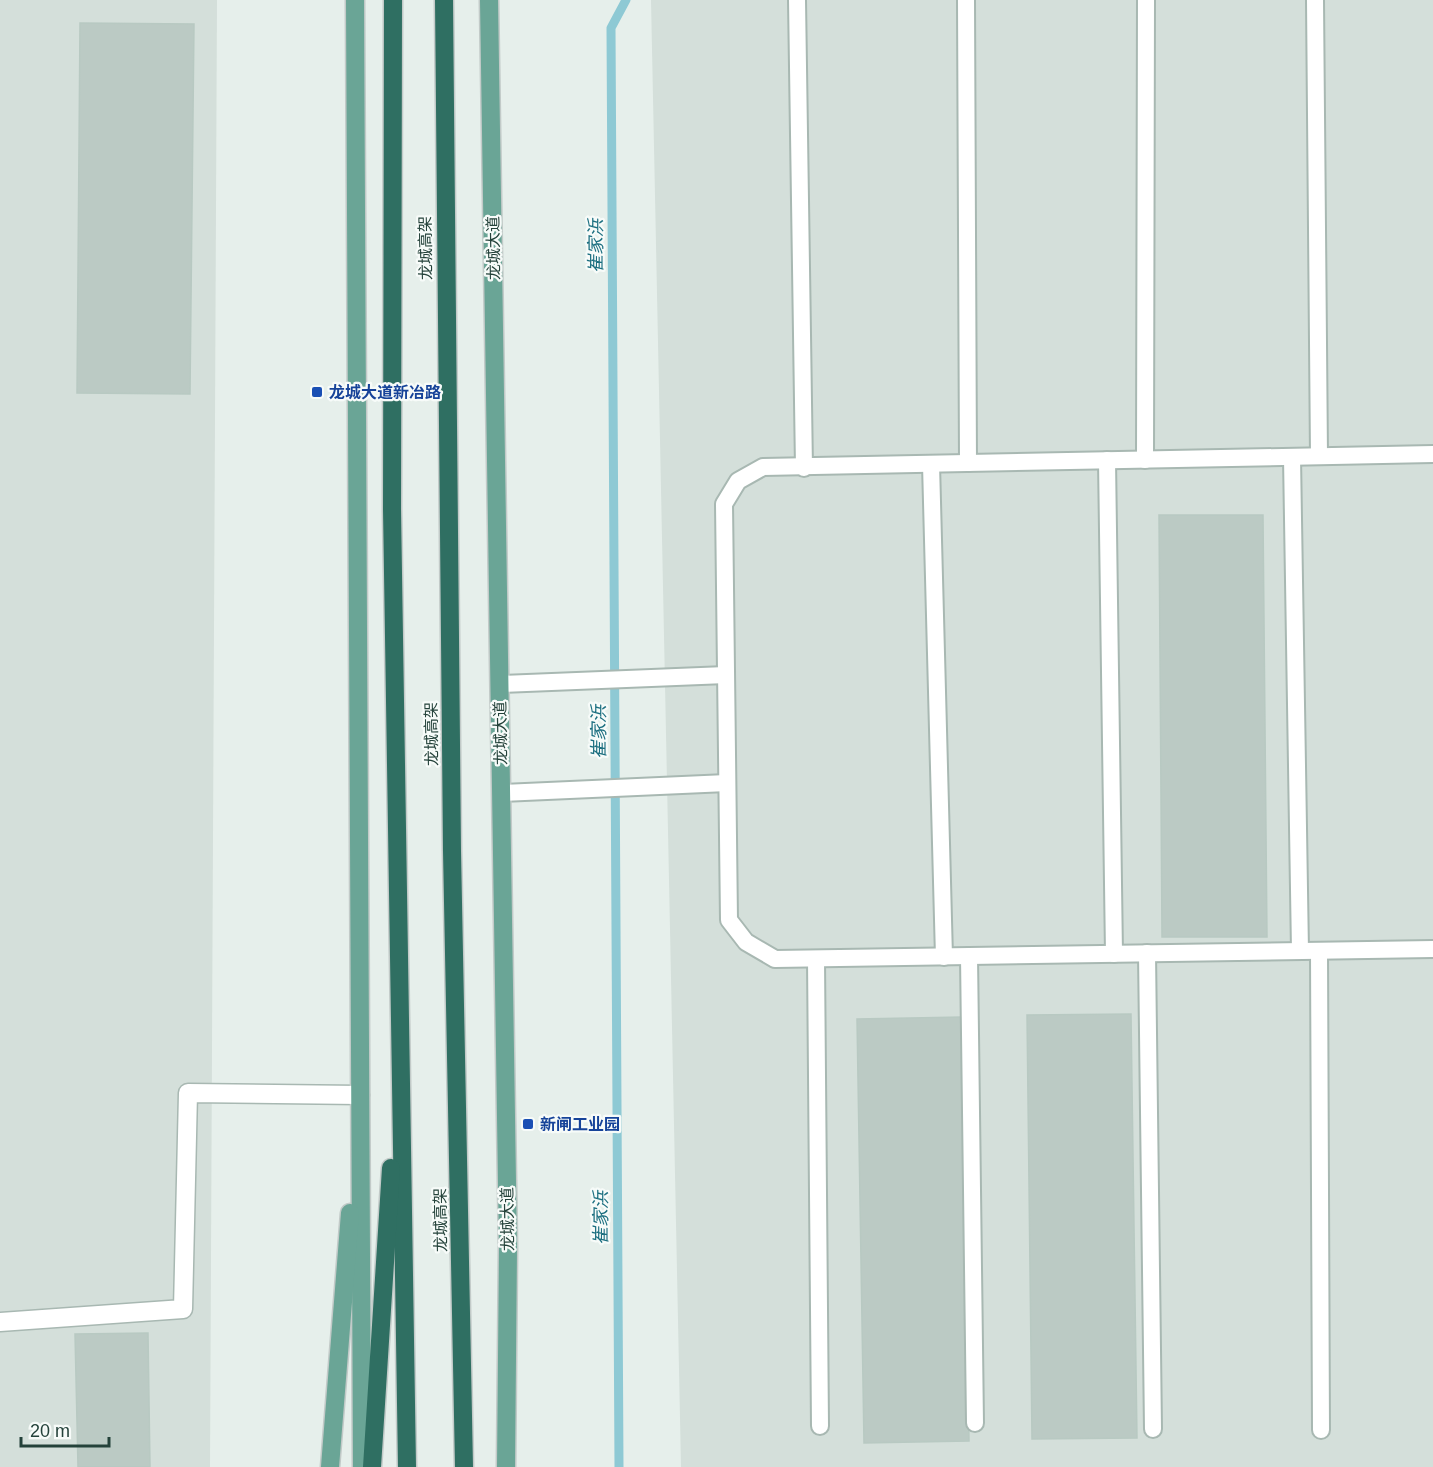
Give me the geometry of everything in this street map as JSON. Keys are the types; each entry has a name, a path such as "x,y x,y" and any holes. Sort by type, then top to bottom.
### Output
{"highway":[{"name":"龙城高架","path":"393,0 392,509 407,1467"},
{"name":"龙城高架","path":"444,0 452,851 464,1467"},
{"path":"372,1467 400,1034"}],"main road":[{"path":"355,0 362,1467"},
{"name":"龙城大道","path":"489,0 508,1248 506,1467"},
{"path":"330,1467 360,1095"}],"street":[{"path":"0,1322 183,1309 188,1093 360,1095"}],"lane":[{"path":"797,0 804,468"},
{"path":"966,0 968,463"},
{"path":"1145,460 1146,0"},
{"path":"1315,0 1319,456"},
{"path":"1433,454 763,467 738,481 724,504 729,920 746,942 775,959 1433,949"},
{"path":"1292,457 1300,951"},
{"path":"1107,460 1114,954"},
{"path":"931,464 944,957"},
{"path":"500,684 726,675"},
{"path":"501,793 728,783"},
{"path":"1319,951 1321,1430"},
{"path":"1147,953 1153,1429"},
{"path":"969,956 975,1423"},
{"path":"816,959 820,1426"}],"shaded area":[{"path":"0,0 217,0 210,1467 0,1467"},
{"path":"651,0 1433,0 1433,1467 681,1467"}],"building":[{"path":"80,23 194,24 190,394 77,393"},
{"path":"1159,515 1263,515 1267,937 1162,937"},
{"path":"1131,1014 1137,1438 1032,1439 1027,1015"},
{"path":"962,1017 969,1441 864,1443 857,1019"},
{"path":"148,1333 150,1467 78,1467 75,1334"}],"waterway":[{"name":"崔家浜","path":"619,1467 611,28 626,0"}],"place":[{"name":"龙城大道新冶路","path":"317,392"},
{"name":"新闸工业园","path":"528,1124"}]}
